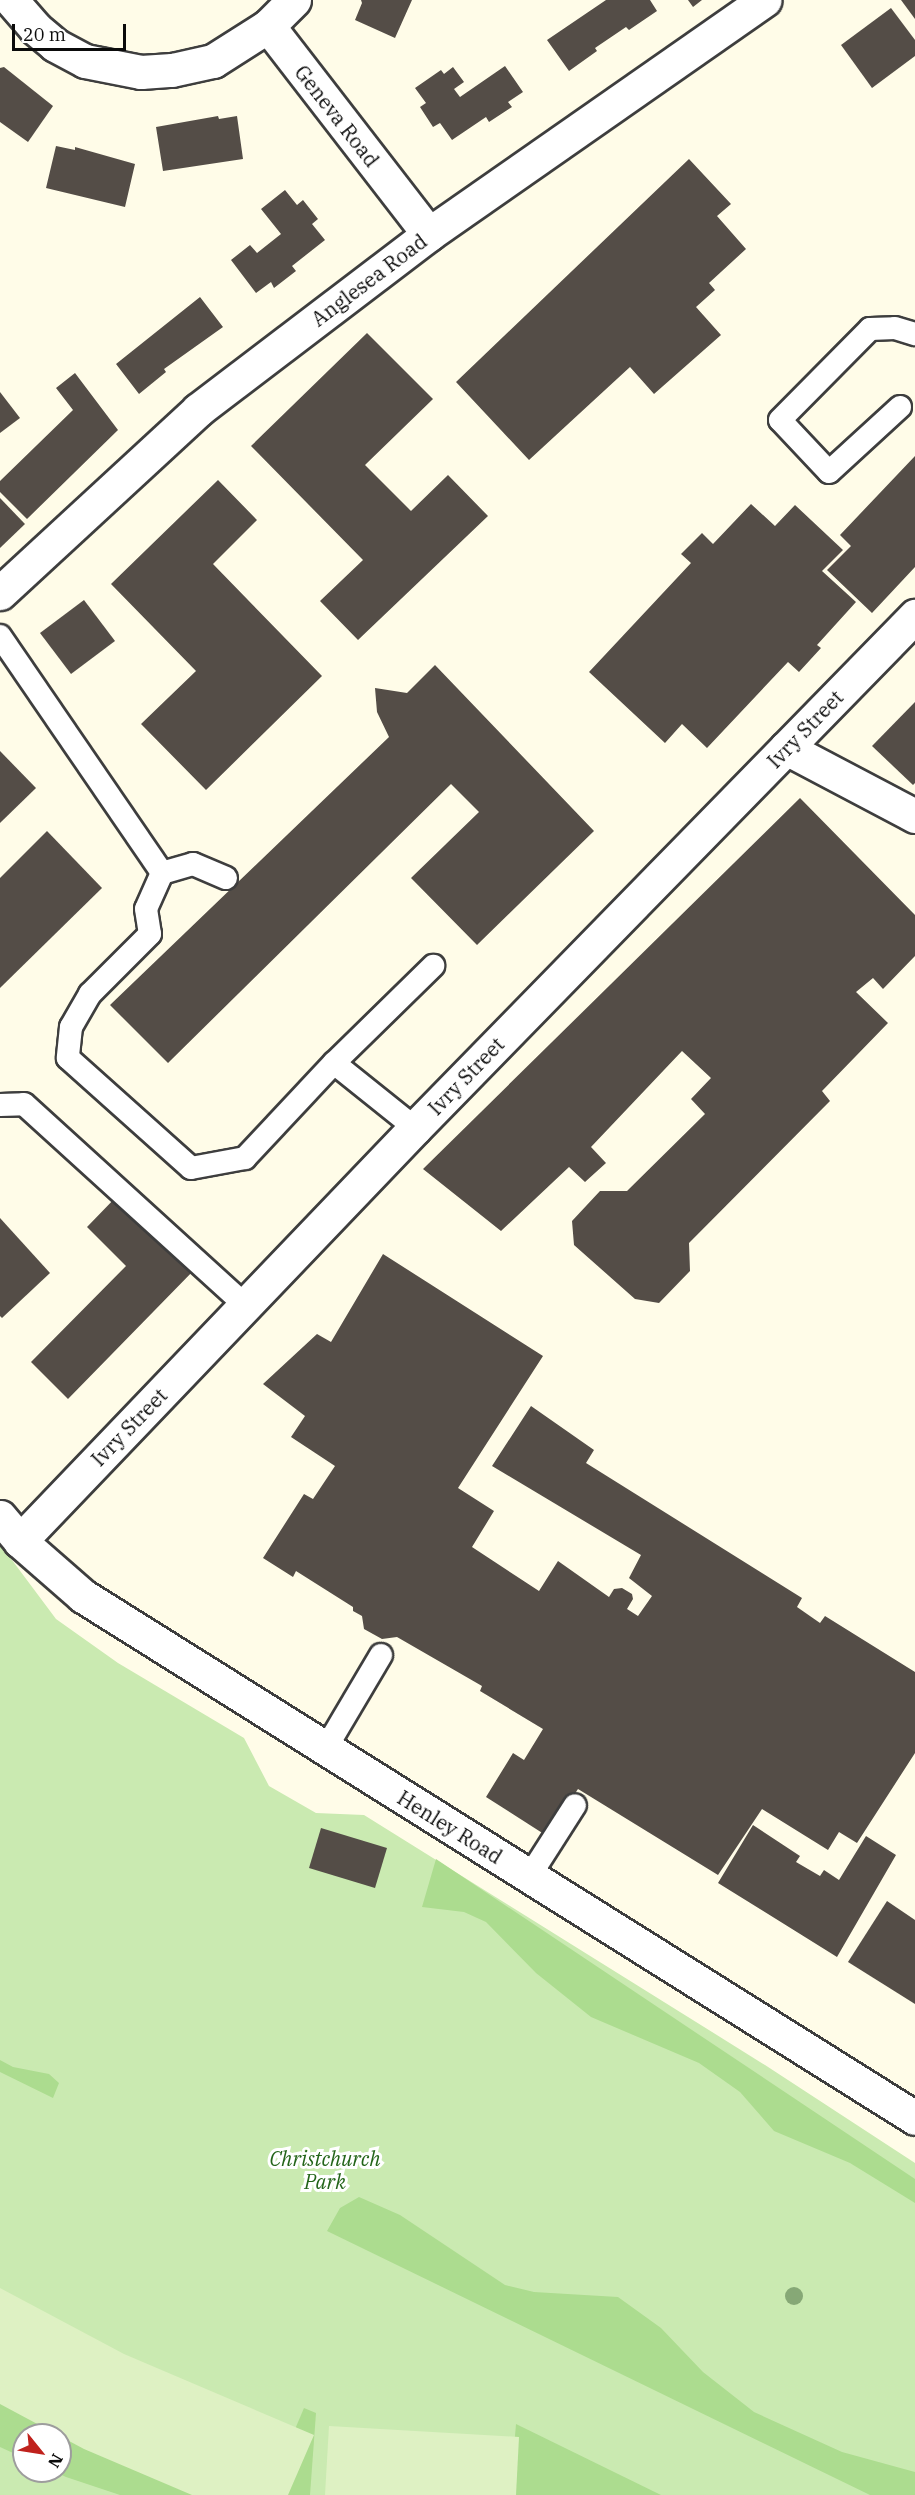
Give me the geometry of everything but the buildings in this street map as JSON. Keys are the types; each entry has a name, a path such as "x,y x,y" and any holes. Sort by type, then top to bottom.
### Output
{"street":[{"path":"11,0 34,28 55,45 85,61 141,72 172,70 213,61 268,26 294,0"},
{"name":"Anglesea Road","path":"0,593 198,410 429,234 765,0"},
{"name":"Geneva Road","path":"268,26 429,234"},
{"name":"Ivry Street","path":"10,1529 245,1305 915,616"},
{"path":"786,748 915,816"},
{"name":"Henley Road","path":"10,1529 83,1596 915,2118"}],"lane":[{"path":"900,406 829,472 780,420 870,329 895,328 915,334"},
{"path":"0,636 162,873"},
{"path":"226,878 193,864 162,873 146,909 150,934 90,994 71,1027 68,1058 191,1168 245,1158 334,1063 433,966"},
{"path":"334,1063 415,1128"},
{"path":"0,1106 24,1104 245,1305"},
{"path":"326,1748 381,1655"},
{"path":"530,1877 575,1805"}],"green space":[{"name":"Christchurch Park","path":"0,1544 56,1619 118,1663 244,1738 269,1786 316,1813 364,1815 765,2065 915,2163 915,2495 0,2495"},
{"path":"436,1859 915,2179 915,2203 850,2163 774,2131 740,2092 699,2063 591,2017 536,1973 486,1922 464,1912 422,1907"},
{"path":"0,2060 13,2067 49,2074 59,2083 53,2098 0,2072"},
{"path":"359,2197 400,2215 505,2285 534,2292 618,2297 661,2328 703,2372 754,2412 842,2452 915,2472 915,2495 870,2495 327,2231 340,2208"},
{"path":"0,2288 124,2354 314,2435 288,2495 192,2495 72,2443 72,2423 35,2423 0,2404"},
{"path":"0,2391 245,2495 120,2495 72,2479 72,2423 12,2423 12,2452 0,2447"},
{"path":"304,2408 316,2413 310,2495 267,2495"},
{"path":"516,2424 661,2495 510,2495"},
{"path":"329,2426 519,2437 516,2495 325,2495"}]}
